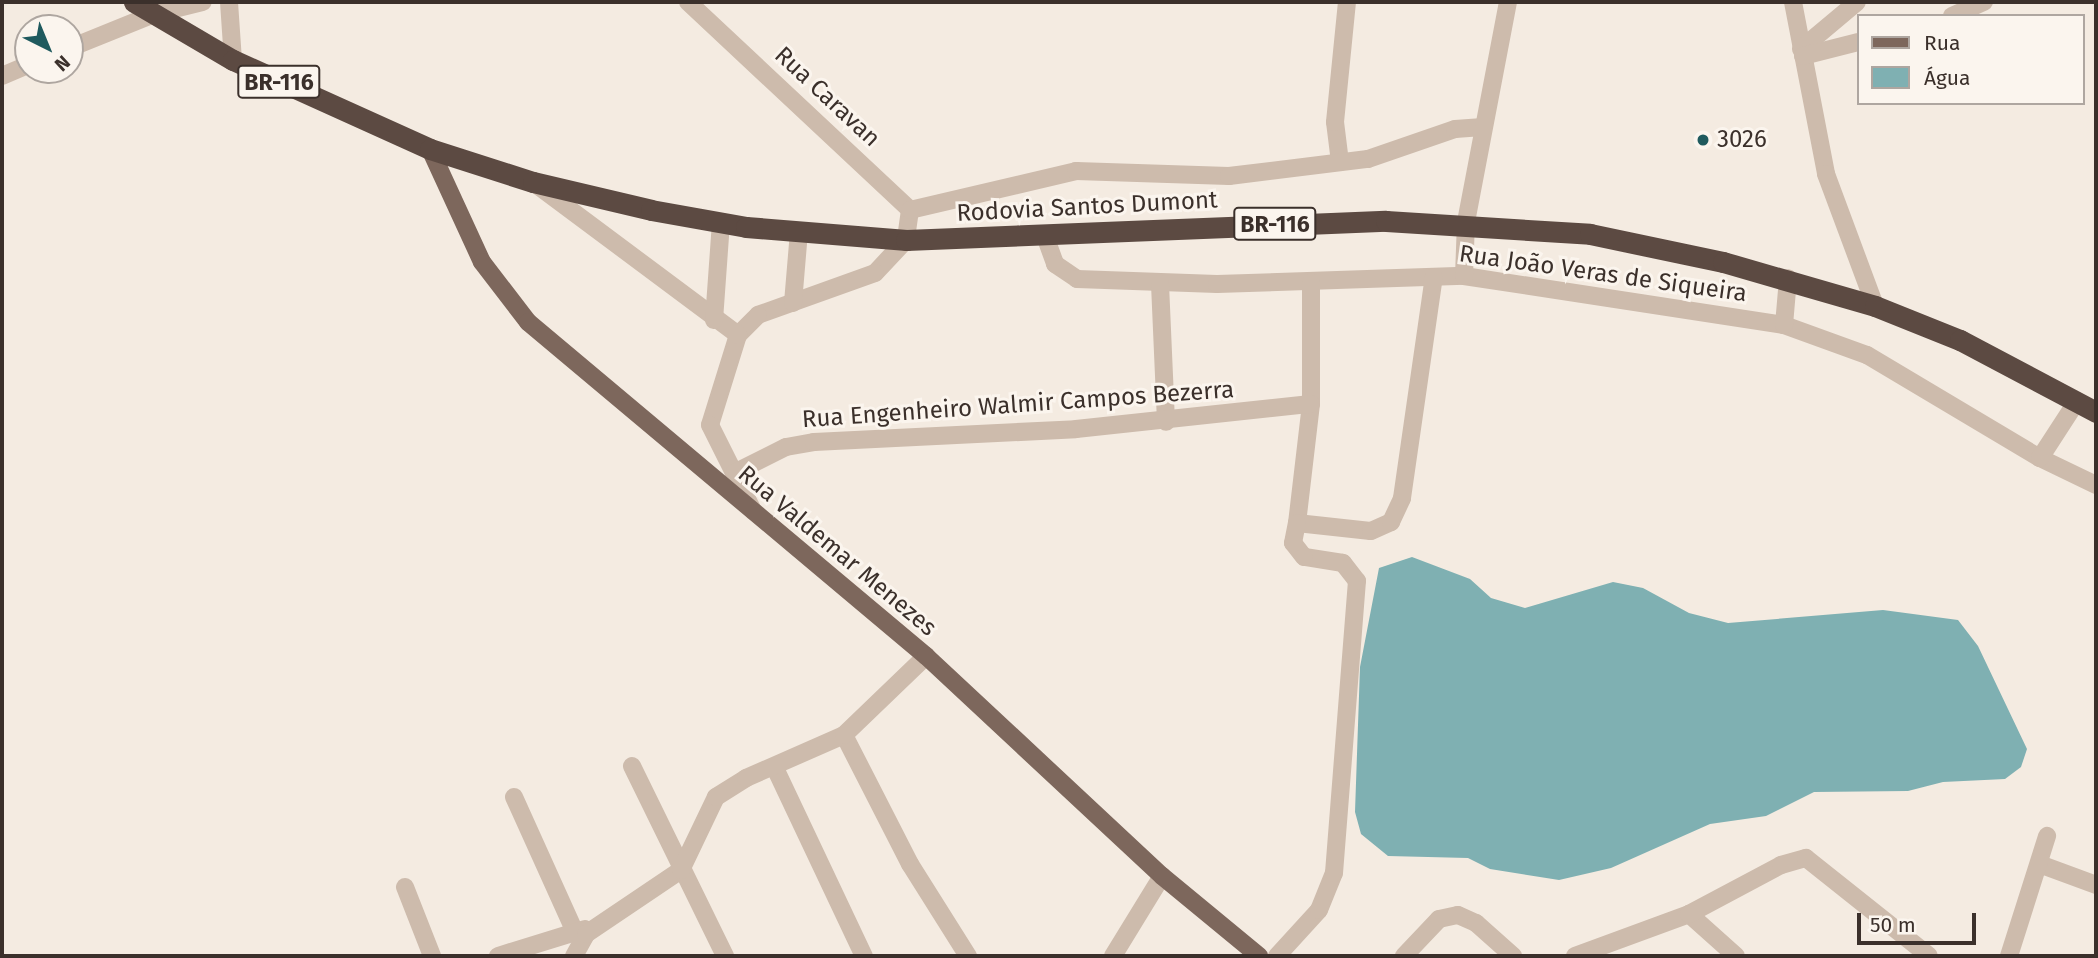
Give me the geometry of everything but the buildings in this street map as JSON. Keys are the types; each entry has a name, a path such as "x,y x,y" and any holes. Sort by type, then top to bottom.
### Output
{"highway":[{"name":"Rodovia Santos Dumont","path":"134,2 233,60 430,149 533,183 721,223 906,240 1045,236 1315,222 1466,222 1630,241 1788,278 1875,306 1960,340 2096,412"}],"main road":[{"name":"Rua Valdemar Menezes","path":"430,149 458,218 507,298 584,373 926,656 1161,876 1259,956"}],"street":[{"path":"84,42 154,14 203,2"},
{"path":"229,2 233,60"},
{"name":"Rua Caravan","path":"688,2 910,210"},
{"path":"1339,162 1335,122 1347,2"},
{"path":"1464,276 1466,222 1508,2"},
{"path":"1793,2 1830,187 1875,306"},
{"path":"1802,52 1857,2"},
{"path":"1957,14 1984,2"},
{"path":"1802,52 1856,42"},
{"path":"753,513 710,425 738,335 758,315 875,273 906,240 910,210 1076,171 1211,177 1388,155 1455,129 1483,127"},
{"path":"533,183 714,320 738,335"},
{"path":"714,320 721,223"},
{"path":"793,303 799,232"},
{"name":"Rua João Veras de Siqueira","path":"1045,236 1055,264 1066,276 1160,284 1464,276 1784,325 1867,355 2040,458 2096,485"},
{"path":"1297,523 1371,531 1395,517 1434,277"},
{"path":"1784,325 1788,278"},
{"path":"1277,956 1319,910 1334,873 1357,581 1343,563 1304,557 1293,543 1311,404 1311,282"},
{"path":"1160,284 1166,422"},
{"path":"2040,458 2077,401"},
{"name":"Rua Engenheiro Walmir Campos Bezerra","path":"734,473 786,447 814,442 1166,422 1311,404"},
{"path":"574,956 586,934 681,870 716,797 746,778 775,768 844,735 926,656"},
{"path":"844,735 910,864 968,956"},
{"path":"632,766 725,956"},
{"path":"775,768 864,956"},
{"path":"514,797 575,932"},
{"path":"2009,956 2042,864 2047,836"},
{"path":"1574,956 1689,914 1781,864 1815,861 1928,956"},
{"path":"2042,864 2096,885"},
{"path":"1113,956 1161,876"},
{"path":"405,887 432,956"},
{"path":"1689,914 1736,956"},
{"path":"1404,956 1439,919 1458,915 1476,923 1513,956"},
{"path":"499,956 605,922"}],"water":[{"path":"1412,557 1470,579 1491,598 1525,608 1613,582 1643,588 1689,613 1728,623 1883,610 1958,620 1978,646 2027,749 2021,767 2005,779 1943,782 1908,791 1814,792 1766,816 1710,824 1611,868 1559,880 1490,869 1468,858 1388,856 1361,834 1355,812 1360,667 1379,568"}],"place":[{"name":"3026","path":"1703,140"}]}
